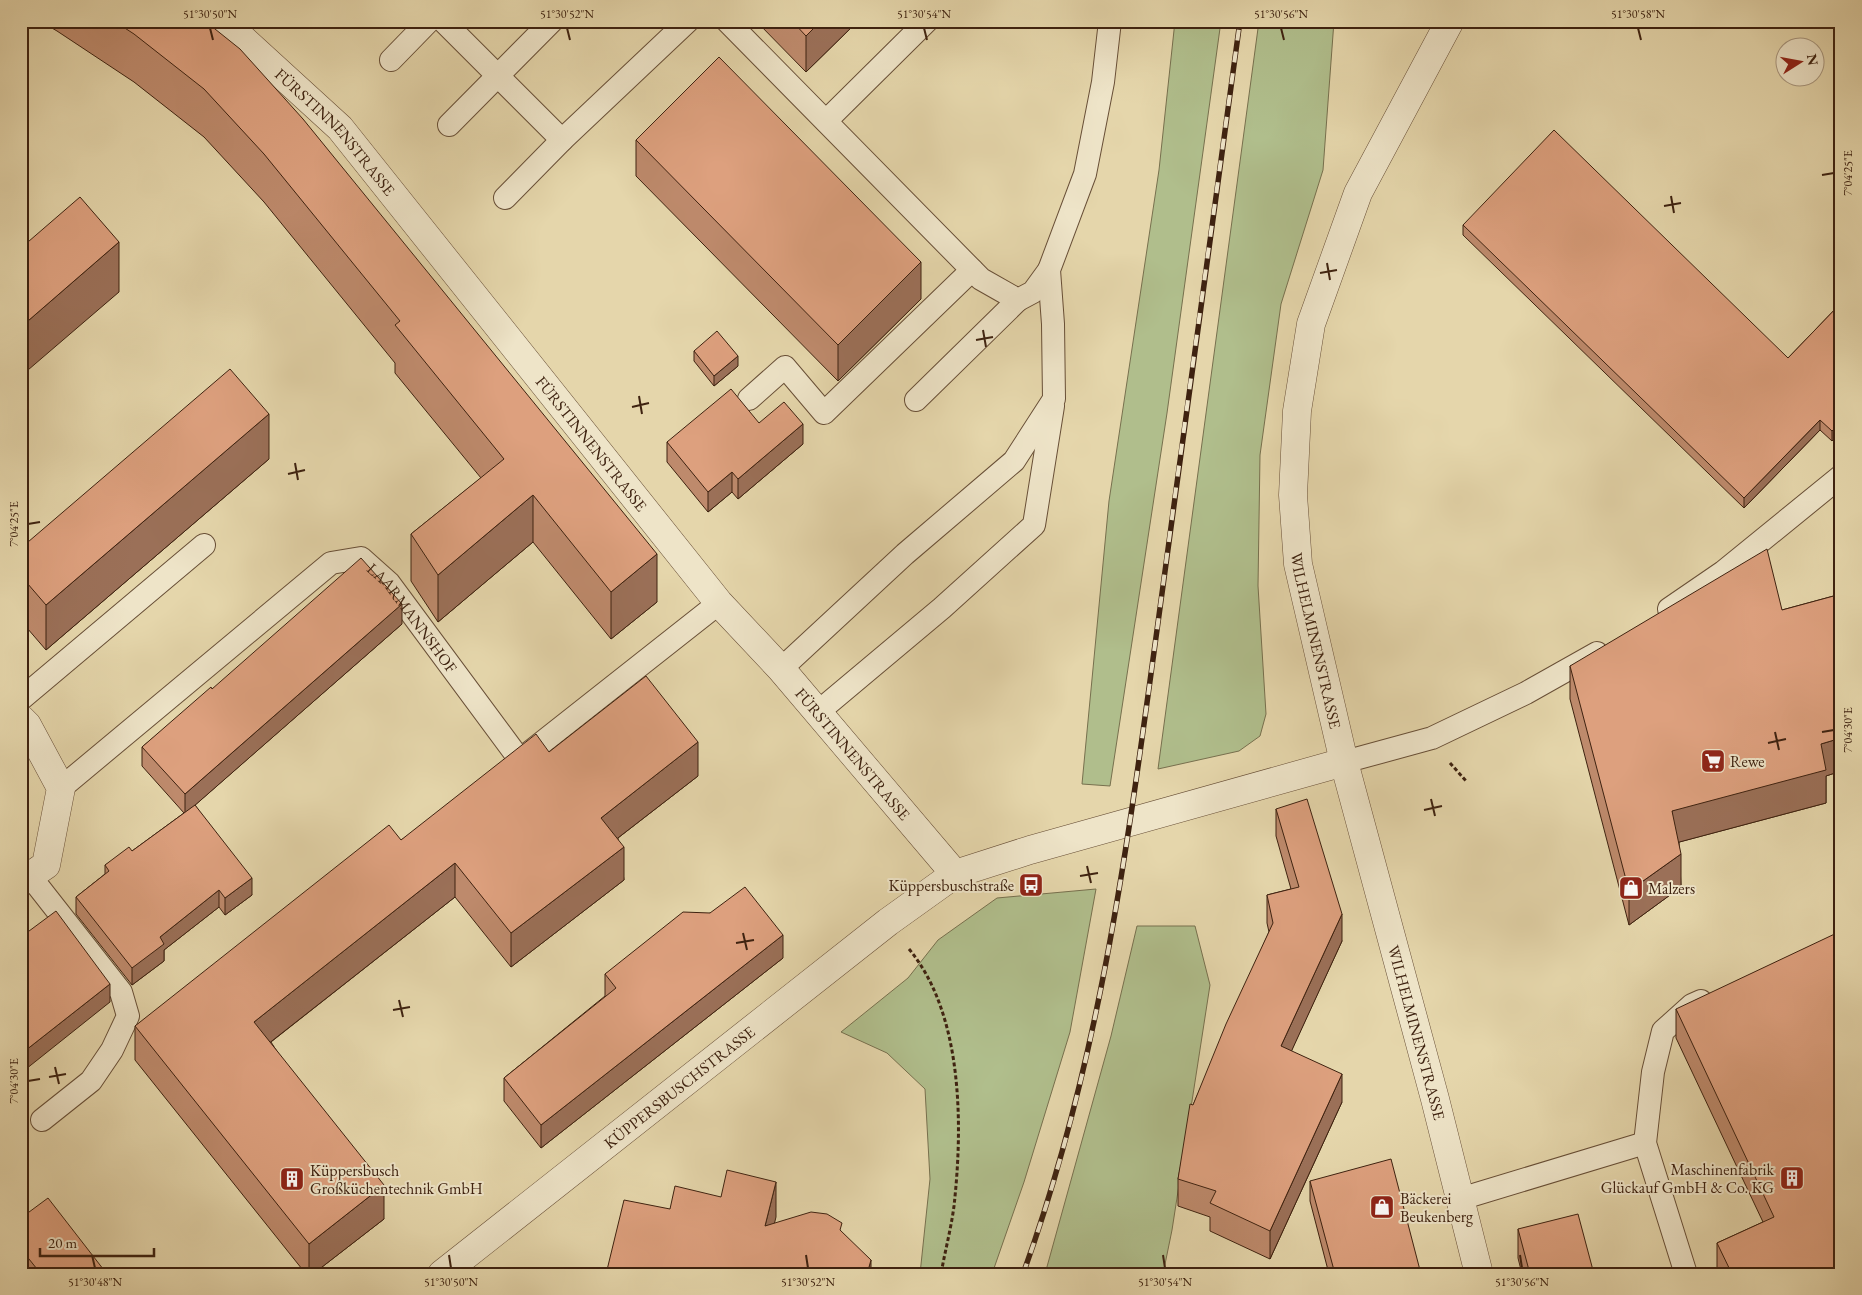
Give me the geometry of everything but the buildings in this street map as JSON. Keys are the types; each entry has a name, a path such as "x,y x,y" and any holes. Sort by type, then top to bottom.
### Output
{"street":[{"name":"FÜRSTINNENSTRASSE","path":"223,21 340,128 719,604 781,669 955,874"},
{"name":"WILHELMINENSTRASSE","path":"1450,21 1358,193 1311,324 1297,411 1293,495 1298,564 1344,762 1479,1274"},
{"path":"21,719 27,725 62,788 46,864 26,879"},
{"name":"KÜPPERSBUSCHSTRASSE","path":"442,1274 888,922 955,874 1030,850 1344,762"}],"lane":[{"path":"391,60 429,21"},
{"path":"443,21 562,140"},
{"path":"449,125 552,21"},
{"path":"505,198 562,140 688,21"},
{"path":"727,21 981,279 1018,300"},
{"path":"826,121 927,21"},
{"path":"916,400 1018,300 1033,292 1048,270 1085,174 1103,82 1110,21"},
{"path":"748,399 785,367 824,413 972,270"},
{"path":"818,712 942,608 1034,524 1054,399 1053,324 1048,270"},
{"path":"781,669 905,554 1014,461 1054,399"},
{"path":"1652,621 1724,572 1841,476"},
{"path":"21,698 204,545"},
{"name":"LAARMANNSHOF","path":"62,788 331,563 361,558 389,583 520,760 719,604"},
{"path":"1344,762 1432,738 1526,693 1618,641"},
{"path":"26,879 121,992 128,1016 112,1050 91,1081 42,1120"},
{"path":"1686,1274 1646,1143 1653,1072 1663,1031 1692,1005 1718,992"},
{"path":"1460,1199 1646,1143"}],"path":[{"path":"888,922 915,956 936,990 950,1039 958,1115 954,1206 941,1274"}],"green space":[{"path":"1175,21 1221,21 1167,413 1110,786 1082,784 1109,501 1159,170"},
{"path":"1259,21 1334,21 1323,170 1281,304 1260,455 1258,586 1266,714 1260,736 1239,751 1158,769"},
{"path":"1096,889 1070,1032 1024,1182 992,1274 920,1274 930,1179 925,1089 887,1053 841,1032 908,978 938,940 997,898"},
{"path":"1137,926 1195,926 1210,985 1172,1230 1163,1274 1045,1274 1111,1036"}],"railway":[{"path":"1023,1274 1072,1116 1107,956 1146,712 1240,21"}],"place":[{"name":"Rewe","path":"1713,761"},
{"name":"Küppersbuschstraße","path":"1031,885"},
{"name":"Malzers","path":"1631,888"},
{"name":"Maschinenfabrik Glückauf GmbH & Co. KG","path":"1792,1178"},
{"name":"Küppersbusch Großküchentechnik GmbH","path":"292,1179"},
{"name":"Bäckerei Beukenberg","path":"1382,1207"}]}
